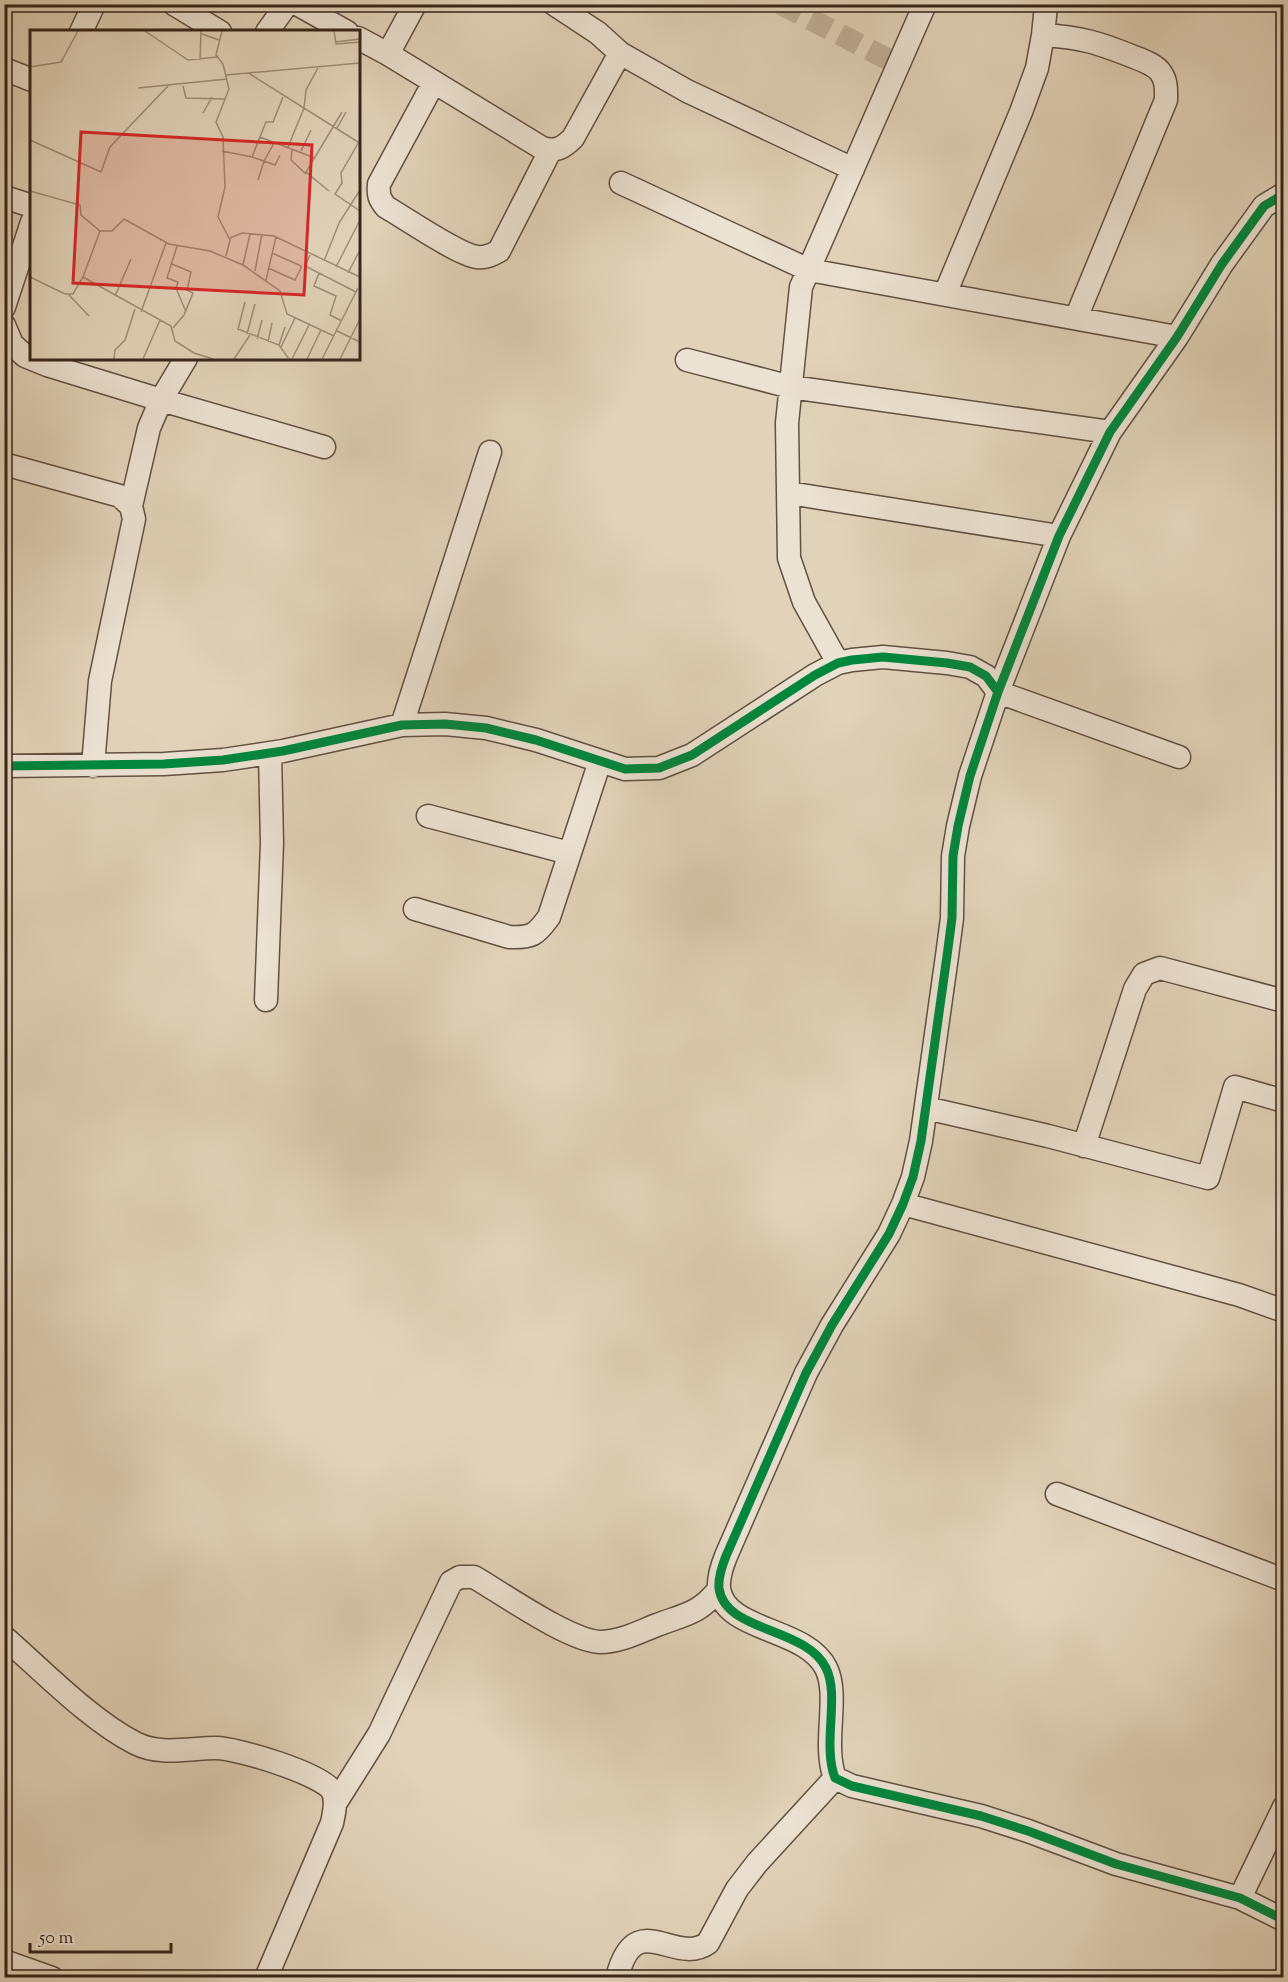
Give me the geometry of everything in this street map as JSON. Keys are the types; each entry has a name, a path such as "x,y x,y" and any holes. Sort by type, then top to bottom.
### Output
{"street":[{"path":"82,30 94,4"},
{"path":"174,4 217,30"},
{"path":"268,30 287,4"},
{"path":"297,4 343,30"},
{"path":"388,54 416,4"},
{"path":"554,4 598,33 620,53 687,91 853,169"},
{"path":"838,663 804,602 789,558 788,423 801,287 925,4"},
{"path":"945,294 1037,68 1043,35 1044,5"},
{"path":"1043,35 1070,36 1098,42 1160,70 1166,82 1166,100 1076,318"},
{"path":"360,39 542,148 550,150 562,148 573,138 620,53"},
{"path":"4,69 30,79"},
{"path":"434,82 379,184 378,194 386,207 460,251 475,257 488,258 499,251 550,150"},
{"path":"621,183 809,270 1177,337"},
{"path":"1284,194 1264,206 1222,264 1177,337 1110,432 1059,536 998,693 970,776 957,826 953,856 952,918 926,1108 913,1178 889,1234 832,1325 806,1373 726,1556 720,1572 719,1588 725,1604 736,1614 798,1641 822,1660 828,1671 831,1686 830,1765 835,1778 852,1786 981,1816 1116,1864 1240,1898 1284,1920"},
{"path":"4,197 30,205"},
{"path":"4,307 30,228"},
{"path":"4,325 12,344 30,358"},
{"path":"35,360 324,447"},
{"path":"93,765 100,681 134,519 131,506 149,428 161,399 185,360"},
{"path":"687,360 791,387 1110,432"},
{"path":"402,725 490,452"},
{"path":"4,464 120,496 131,506"},
{"path":"789,493 1059,536"},
{"path":"4,766 164,764 223,760 270,753 402,725 445,724 486,728 536,740 625,769 659,768 692,755 815,675 838,663 883,657 970,667 986,676 998,693 1179,758"},
{"path":"266,1000 272,843 270,753"},
{"path":"416,909 509,937 525,937 538,932 549,917 600,761"},
{"path":"428,816 569,853"},
{"path":"1084,1146 1135,989 1144,974 1160,968 1284,1001"},
{"path":"926,1108 1208,1178 1235,1087 1284,1101"},
{"path":"903,1204 1239,1295 1284,1311"},
{"path":"1058,1494 1284,1580"},
{"path":"335,1804 379,1734 452,1582 460,1577 474,1577 565,1631 584,1640 602,1642 622,1639 686,1615 706,1605 719,1588"},
{"path":"4,1637 112,1730 137,1744 154,1749 177,1751 218,1748 241,1752 322,1780 333,1791 335,1804 332,1823 266,1977"},
{"path":"617,1977 624,1956 631,1947 639,1942 661,1942 684,1949 702,1947 708,1942 737,1889 750,1872 779,1836 835,1778"},
{"path":"1240,1898 1284,1807"},
{"path":"4,1961 52,1977"}],"tunnel":[{"path":"781,4 899,65"}],"cycle path":[{"path":"1284,194 1264,206 1222,264 1177,337 1110,432 1059,536 998,692 970,776 958,826 953,856 952,918 921,1141 913,1177 889,1234 832,1325 806,1373 726,1556 719,1584 724,1602 735,1613 750,1622 802,1644 816,1655 826,1668 830,1679 830,1750 835,1778 852,1786 981,1816 1116,1864 1240,1898 1284,1920"},
{"path":"4,766 164,764 223,760 283,751 402,725 445,724 486,728 536,740 625,769 659,768 692,755 815,675 838,663 883,657 970,667 986,676 998,692"}]}
